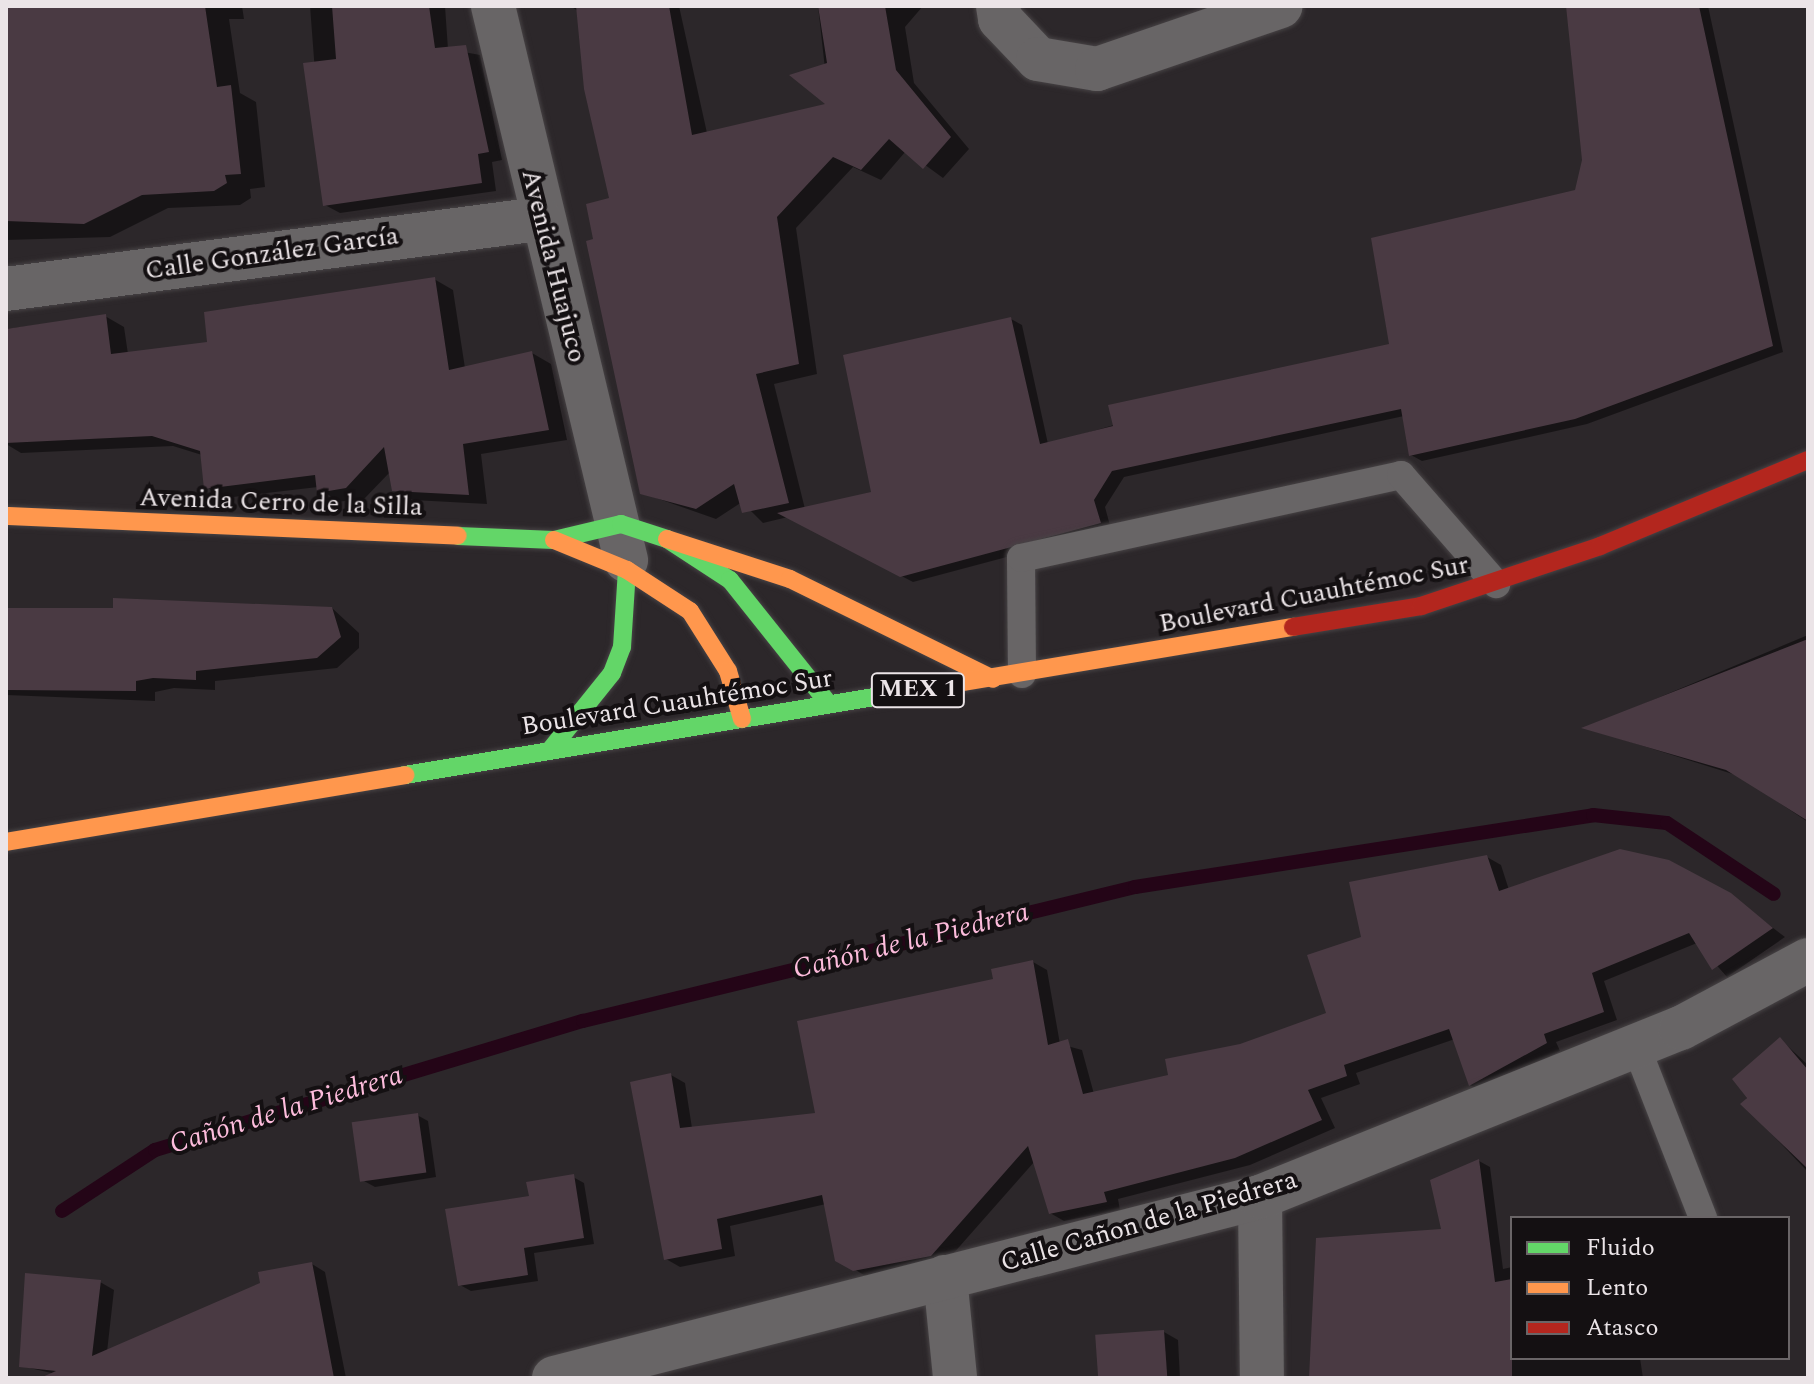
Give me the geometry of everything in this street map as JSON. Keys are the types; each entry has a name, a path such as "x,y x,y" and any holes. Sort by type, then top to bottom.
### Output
{"main road":[{"name":"Boulevard Cuauhtémoc Sur","path":"6,842 551,749 1306,628 1496,584 1808,460"},
{"name":"Avenida Cerro de la Silla","path":"6,516 554,540 621,524"},
{"path":"621,524 790,579 993,679"},
{"path":"667,539 730,580 829,704"},
{"name":"Avenida Cerro de la Silla","path":"554,540 627,570"},
{"path":"551,749 612,673 622,647 627,570 690,611 728,671 742,719"}],"street":[{"name":"Avenida Huajuco","path":"493,6 539,219 621,524 627,570"},
{"path":"998,6 1000,19 1038,59 1097,69 1281,6"},
{"name":"Calle González García","path":"6,289 539,219"},
{"name":"Calle Cañon de la Piedrera","path":"554,1378 1260,1197 1636,1046 1808,960"},
{"path":"1260,1197 1262,1378"},
{"path":"945,1277 955,1378"}],"lane":[{"path":"1022,674 1021,558 1401,475 1496,584"},
{"path":"1636,1046 1702,1216"}],"building":[{"path":"6,6 205,6 217,87 231,85 241,174 225,175 227,183 214,191 142,195 84,224 6,221"},
{"path":"332,6 429,6 435,48 466,45 489,152 478,154 482,183 323,206 303,63 336,59"},
{"path":"576,6 669,6 692,135 825,104 789,75 827,63 818,6 885,6 896,70 951,137 923,169 889,139 861,170 833,157 777,217 799,364 756,374 789,503 742,513 734,484 696,509 640,494 586,241 593,239 586,204 609,198 584,89"},
{"path":"1566,6 1699,6 1773,346 1575,419 1409,456 1401,409 1112,471 1094,500 1101,523 900,577 777,513 871,492 843,355 1011,317 1040,444 1113,426 1108,405 1389,344 1371,238 1575,190 1582,160"},
{"path":"435,277 449,370 532,351 549,430 463,444 469,495 392,491 384,447 346,488 317,493 315,475 204,489 200,451 152,436 6,443 6,329 106,314 111,354 207,342 204,312"},
{"path":"113,598 332,607 341,637 317,658 196,671 196,680 153,678 136,681 136,691 6,690 6,608 113,608"},
{"path":"1808,639 1808,821 1726,770 1581,728"},
{"path":"1620,849 1669,860 1731,893 1773,928 1712,970 1689,933 1592,973 1604,1012 1544,1034 1547,1043 1469,1086 1449,1029 1344,1065 1347,1076 1308,1090 1322,1120 1235,1158 1104,1192 1107,1202 1049,1214 1028,1146 931,1256 853,1271 835,1261 822,1195 717,1219 722,1249 664,1260 630,1082 671,1073 680,1128 815,1113 797,1021 993,979 991,969 1033,960 1048,1045 1068,1039 1083,1094 1168,1075 1165,1059 1240,1044 1326,1013 1307,955 1361,937 1349,882 1487,855 1499,891"},
{"path":"1780,1037 1808,1070 1808,1169 1740,1104 1747,1098 1732,1079"},
{"path":"418,1113 426,1172 360,1182 352,1122"},
{"path":"1479,1159 1495,1282 1510,1279 1512,1378 1309,1378 1316,1238 1441,1229 1430,1180"},
{"path":"574,1174 584,1238 524,1248 528,1275 458,1286 445,1209 529,1196 526,1182"},
{"path":"312,1262 334,1378 40,1378 56,1371 19,1367 25,1273 101,1280 92,1356 260,1283 258,1272"},
{"path":"1164,1330 1167,1378 1098,1378 1095,1335"}],"waterway":[{"name":"Cañón de la Piedrera","path":"62,1211 155,1150 583,1021 1135,887 1593,815 1667,823 1774,894"}],"traffic: fast":[{"path":"458,536 554,540 621,524 667,539 730,580 829,704"},
{"path":"551,749 612,673 622,647 627,570"},
{"path":"405,775 928,688"}],"traffic: slow":[{"path":"6,516 458,536"},
{"path":"667,539 790,579 993,679"},
{"path":"554,540 627,570 690,611 728,671 742,719"},
{"path":"928,688 1293,627"},
{"path":"6,842 405,775"}],"traffic: jam":[{"path":"1293,627 1421,606 1600,546 1808,460"}]}
